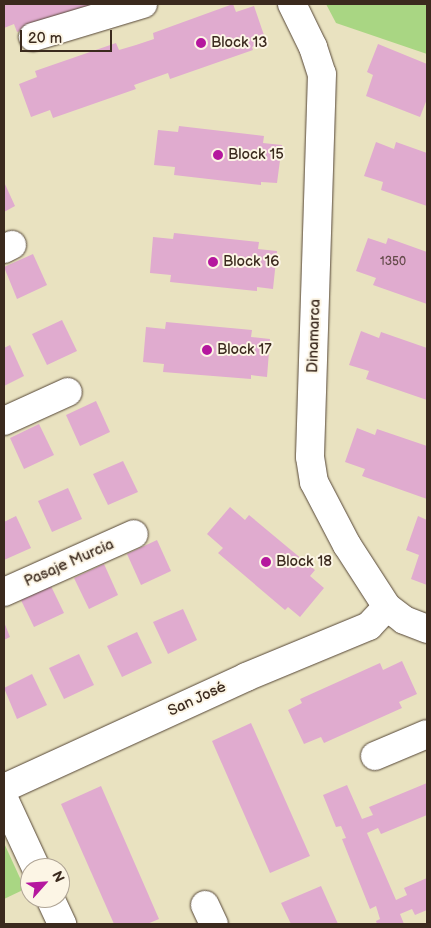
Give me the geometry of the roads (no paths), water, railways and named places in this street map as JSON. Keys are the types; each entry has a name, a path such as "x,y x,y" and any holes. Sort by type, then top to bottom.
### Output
{"street":[{"path":"33,37 143,4"},
{"name":"Dinamarca","path":"292,4 313,47 322,74 310,457 314,482 329,513 386,607 404,620 427,629"},
{"path":"4,421 68,392"},
{"name":"Pasaje Murcia","path":"4,592 134,534"},
{"name":"San José","path":"4,788 246,677 369,626 386,607"},
{"path":"375,756 427,734"},
{"path":"4,800 31,858"},
{"path":"55,908 62,924"}],"place":[{"name":"Block 13","path":"201,43"},
{"name":"Block 15","path":"218,155"},
{"name":"Block 16","path":"213,262"},
{"name":"Block 17","path":"207,350"},
{"name":"Block 18","path":"266,562"}]}
